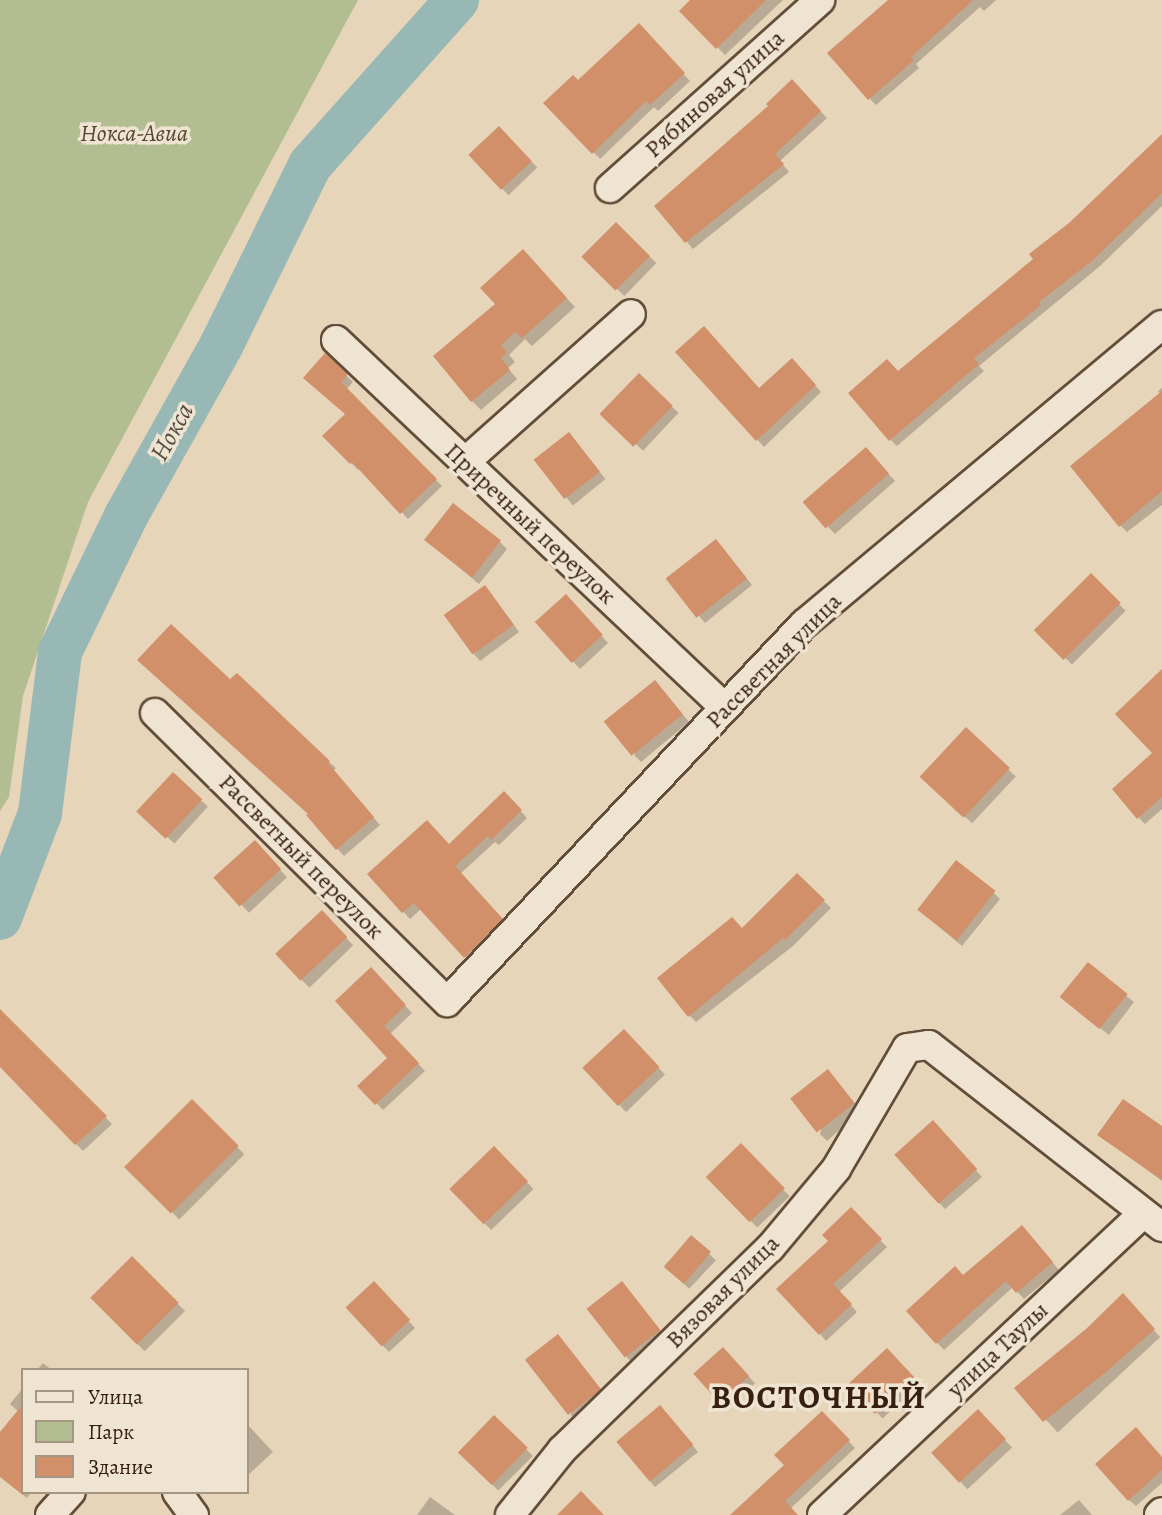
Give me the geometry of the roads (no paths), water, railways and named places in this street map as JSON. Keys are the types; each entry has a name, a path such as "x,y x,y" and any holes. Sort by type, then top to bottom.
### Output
{"street":[{"name":"Рябиновая улица","path":"610,188 820,0"},
{"path":"465,461 631,314"},
{"name":"Рассветная улица","path":"447,1002 804,624 1162,325"},
{"name":"Приречный переулок","path":"336,340 725,708"},
{"name":"Рассветный переулок","path":"155,713 447,1002"},
{"name":"Вязовая улица","path":"510,1515 562,1450 778,1238 836,1169 907,1048 929,1045 1152,1220"},
{"name":"улица Таулы","path":"822,1515 1152,1220"},
{"path":"50,1515 69,1494"},
{"path":"178,1494 194,1515"}],"waterway":[{"name":"Нокса","path":"0,918 40,813 60,652 126,516 221,346 310,165 457,0"}],"district":[{"name":"ВОСТОЧНЫЙ","path":"819,1397"}],"park label":[{"name":"Нокса-Авиа","path":"134,134"}]}
